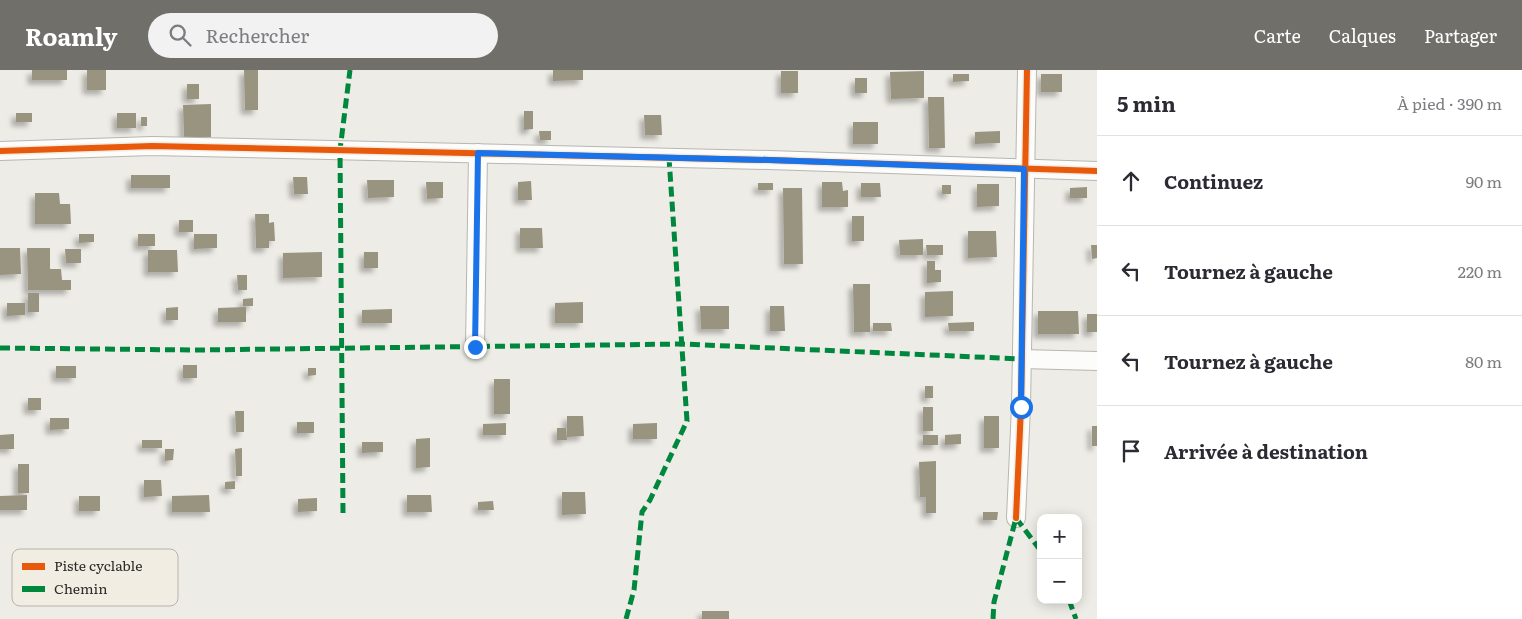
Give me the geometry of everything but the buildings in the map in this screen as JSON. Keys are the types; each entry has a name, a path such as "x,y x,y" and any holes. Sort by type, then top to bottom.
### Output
{"street":[{"path":"1016,518 1022,360 1027,70"},
{"path":"0,151 152,146 478,153 1097,171"},
{"path":"475,347 478,153"},
{"path":"1022,360 1097,361"}],"marked path":[{"path":"343,513 340,150 350,70"},
{"path":"626,619 634,590 642,512 650,500 687,421 669,158"},
{"path":"0,348 195,350 682,344 1022,359"},
{"path":"1016,518 1037,546"},
{"path":"993,619 994,602 1016,518"},
{"path":"1070,604 1076,619"}],"cycle path":[{"path":"1016,518 1021,407 1027,70"},
{"path":"0,151 152,146 769,160 1097,171"}],"route":[{"path":"475,347 478,153 769,160 1024,169 1021,407"}]}
